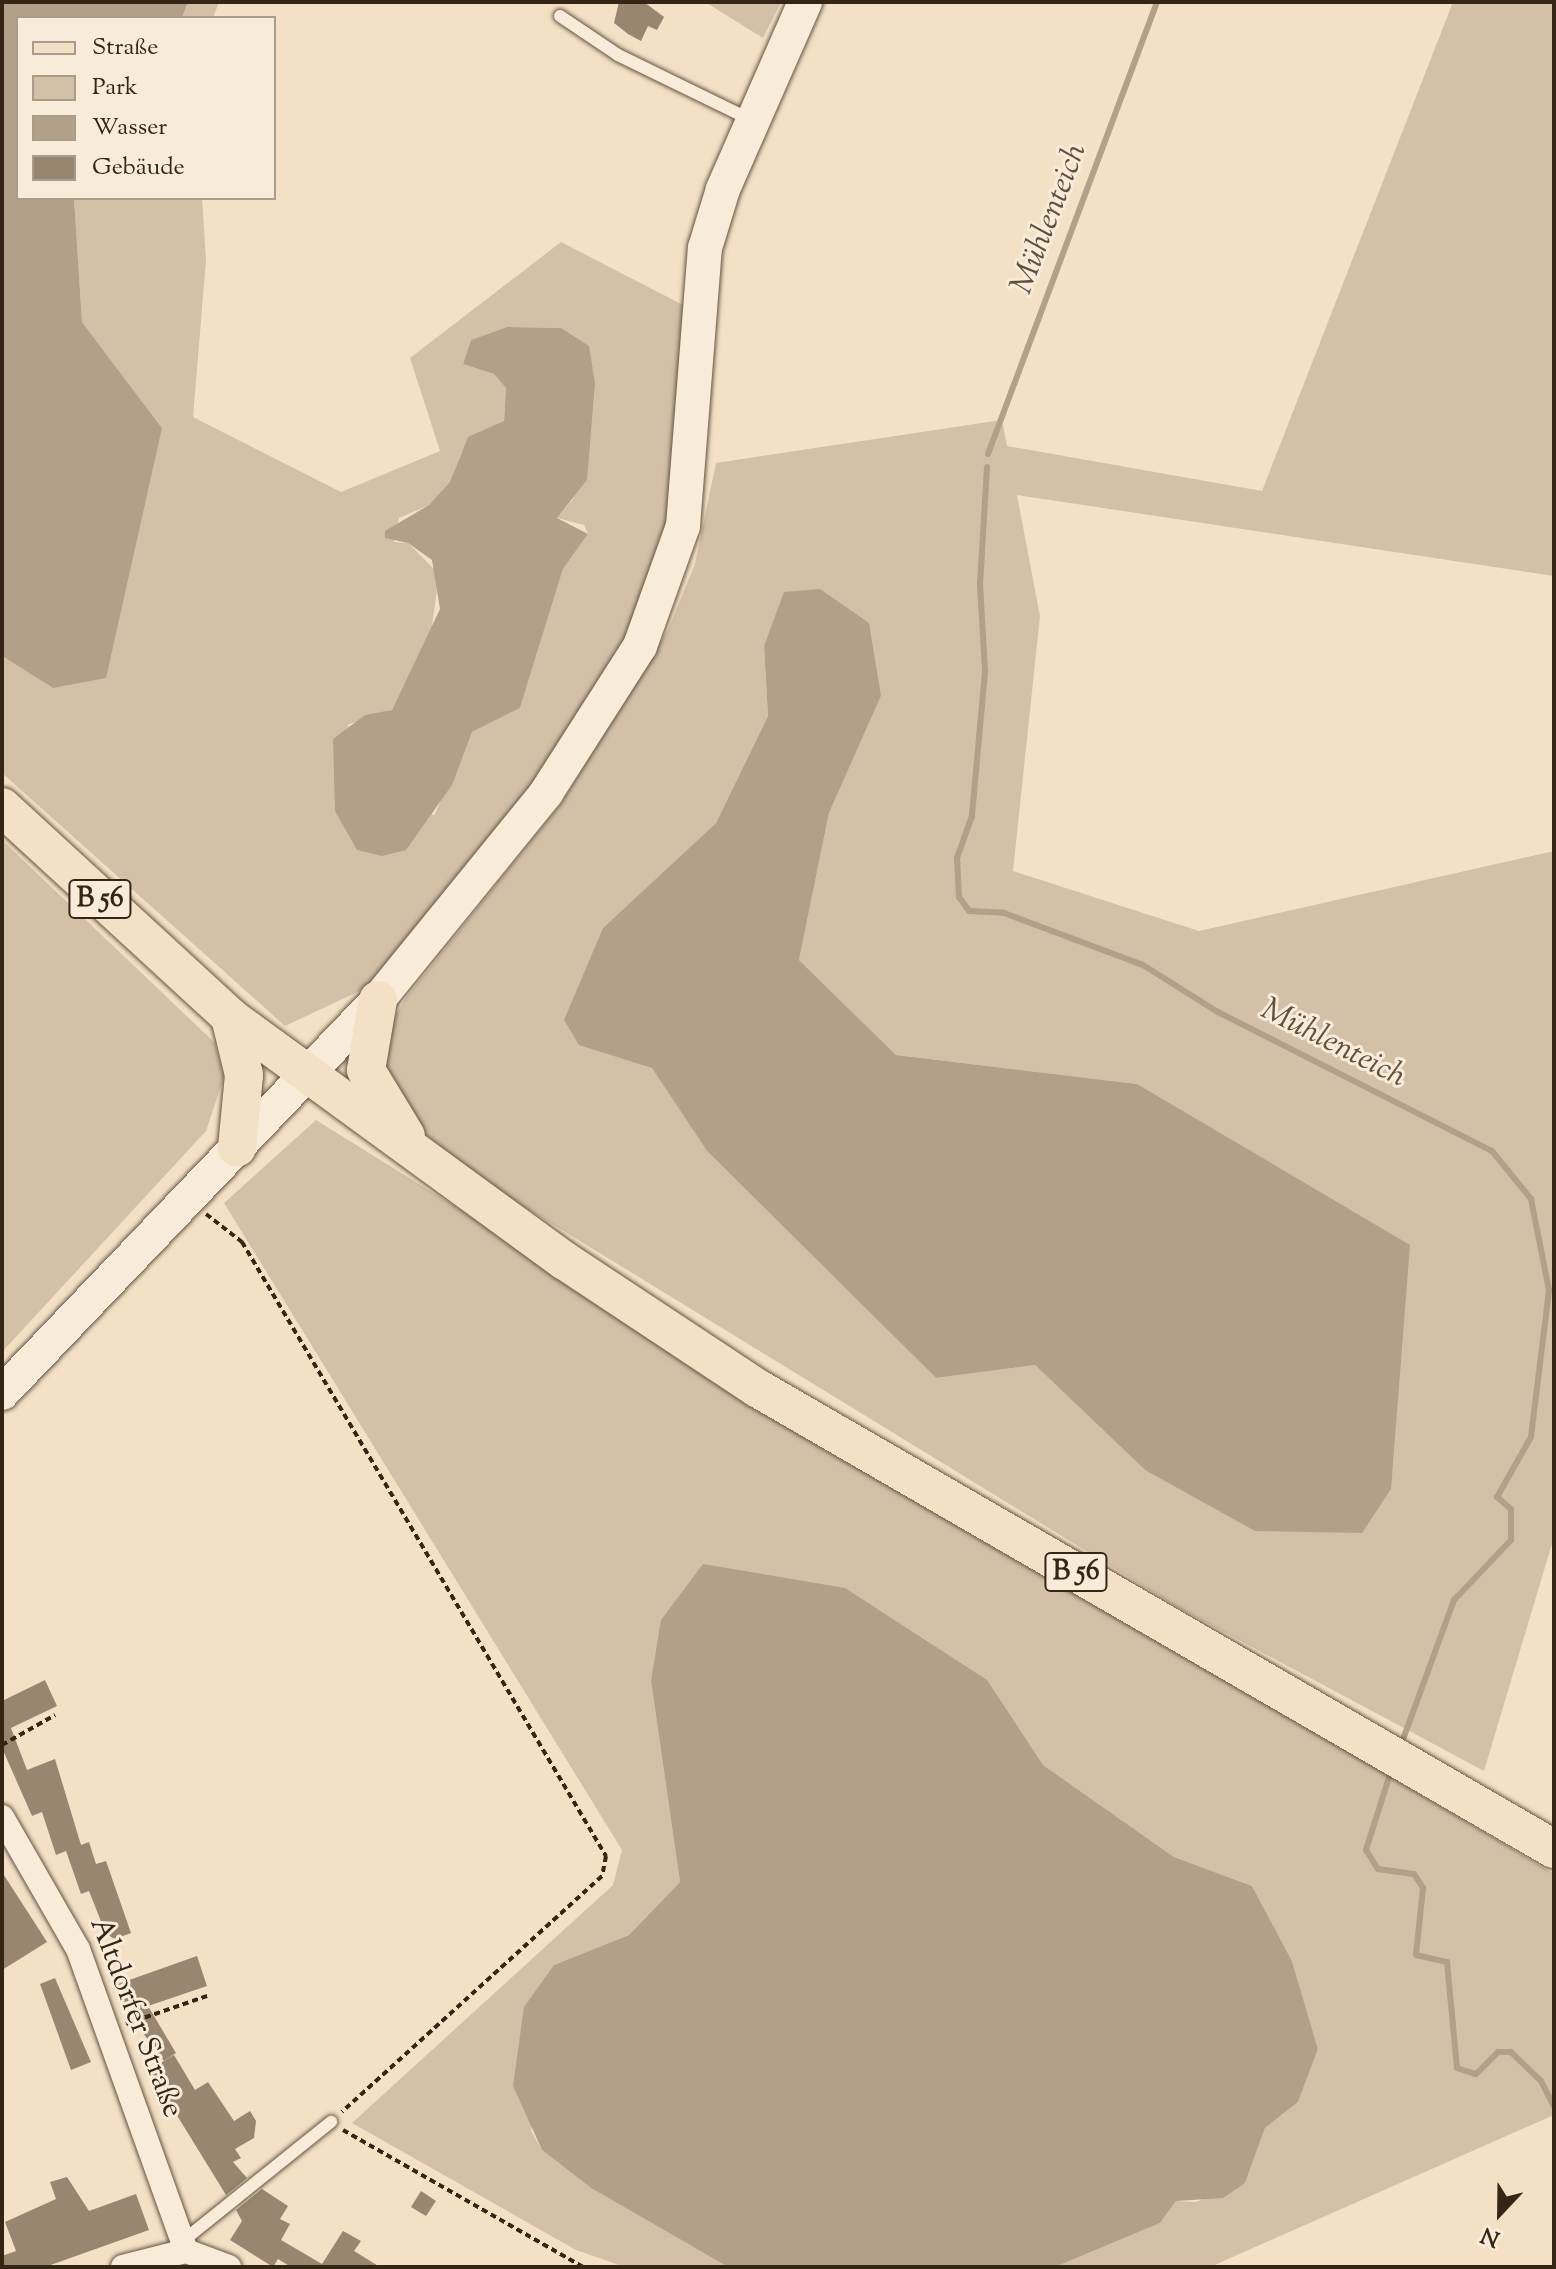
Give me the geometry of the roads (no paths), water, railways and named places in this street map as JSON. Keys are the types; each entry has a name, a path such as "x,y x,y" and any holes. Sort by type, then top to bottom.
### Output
{"main road":[{"path":"2,1393 307,1078 378,1000 546,793 640,646 683,526 705,248 751,120 805,2"},
{"name":"B 56","path":"2,807 230,1017 432,1170 757,1388 1554,1849"},
{"path":"378,1000 366,1070 375,1096 432,1170"},
{"path":"230,1017 244,1075 237,1148"}],"street":[{"name":"Altdorfer Straße","path":"2,1817 50,1891 108,2030 185,2246"},
{"path":"123,2267 185,2246 229,2267"}],"lane":[{"path":"560,16 618,55 751,120"},
{"path":"185,2246 331,2122"}],"water":[{"path":"2,2 188,2 183,16 16,16 16,200 74,200 82,322 162,428 106,678 53,688 2,656"},
{"path":"507,327 561,328 589,346 595,383 587,480 557,518 588,534 563,569 520,708 472,732 452,785 406,850 382,856 357,850 335,811 333,739 365,715 392,710 440,609 432,560 408,543 385,538 385,531 429,505 450,482 468,437 504,421 506,388 494,374 463,364 471,340"},
{"path":"820,589 869,623 881,696 829,813 799,960 896,1055 1137,1084 1410,1245 1391,1489 1362,1533 1255,1531 1145,1470 1035,1365 936,1378 707,1151 652,1068 579,1045 564,1020 603,928 716,823 768,716 764,646 784,592"},
{"path":"703,1564 845,1588 987,1680 1043,1765 1174,1857 1252,1886 1292,1961 1318,2049 1298,2102 1265,2128 1245,2183 1223,2198 1176,2201 1160,2223 1055,2267 728,2267 591,2188 542,2150 513,2086 524,2007 554,1965 629,1935 680,1882 651,1681 661,1620"}],"waterway":[{"name":"Mühlenteich","path":"988,454 1157,2"},
{"name":"Mühlenteich","path":"987,467 980,584 985,672 972,816 957,858 959,897 969,911 1004,913 1143,965 1216,1011 1492,1151 1531,1199 1549,1290 1531,1437 1497,1497 1511,1509 1511,1540 1454,1600 1404,1737"},
{"name":"Mühlenteich","path":"1391,1771 1366,1850 1378,1869 1414,1874 1423,1888 1416,1955 1447,1962 1457,2068 1476,2074 1498,2052 1511,2052 1541,2081 1554,2107"}]}
